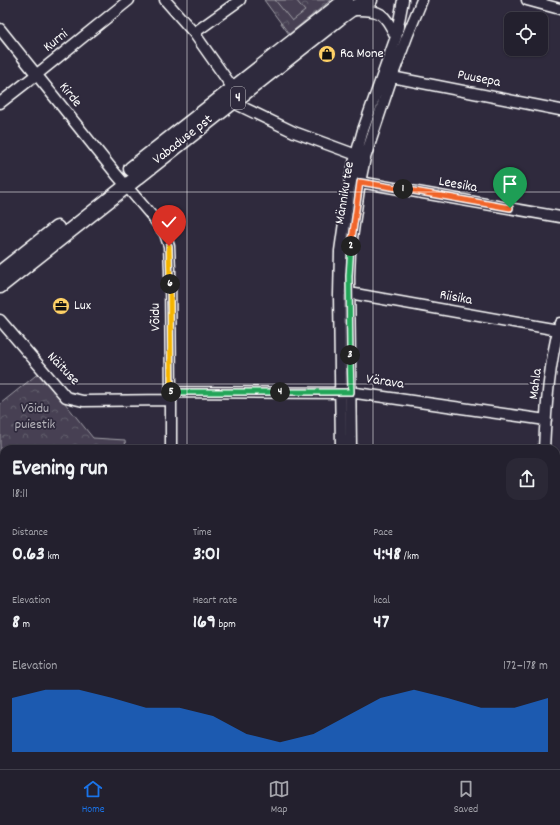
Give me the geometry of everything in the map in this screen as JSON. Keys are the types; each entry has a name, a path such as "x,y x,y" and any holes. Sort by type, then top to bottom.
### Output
{"highway":[{"name":"Vabaduse pst","path":"0,273 123,182 236,95 348,5 370,0"},
{"name":"Vabaduse pst","path":"0,286 123,182"}],"street":[{"name":"Kurni","path":"0,103 129,0"},
{"path":"165,0 194,33 236,95 238,104 294,132 361,156"},
{"path":"194,33 240,0"},
{"name":"Männiku tee","path":"361,156 363,130 396,37 403,0"},
{"name":"Männiku tee","path":"351,445 339,272 340,251 361,156 422,0"},
{"path":"527,0 560,9"},
{"path":"348,5 376,11 381,14 390,23 396,37"},
{"name":"Kirde","path":"0,29 123,182"},
{"path":"385,67 392,77"},
{"name":"Puusepa","path":"392,77 560,110"},
{"name":"Männiku tee","path":"341,445 346,392 350,253 355,181"},
{"name":"Leesika","path":"355,181 560,217"},
{"name":"Võidu","path":"123,182 165,234 169,246 171,445"},
{"name":"Riisika","path":"349,294 559,326"},
{"name":"Näituse","path":"0,320 66,397 83,400 171,396"},
{"name":"Mahla","path":"544,445 554,351 559,326"},
{"name":"Värava","path":"171,396 346,392 384,396 546,420"}],"green space":[{"path":"264,0 331,0 289,34"},
{"path":"275,0 296,0 305,11 292,21"},
{"name":"Võidu puiestik","path":"40,372 93,438 125,440 126,445 0,445 0,404"}],"place":[{"name":"Ra Mone","path":"327,54"},
{"name":"Lux","path":"61,306"}],"route":[{"path":"169,246 171,392 351,392 349,276 350,253 360,182 510,208"}]}
